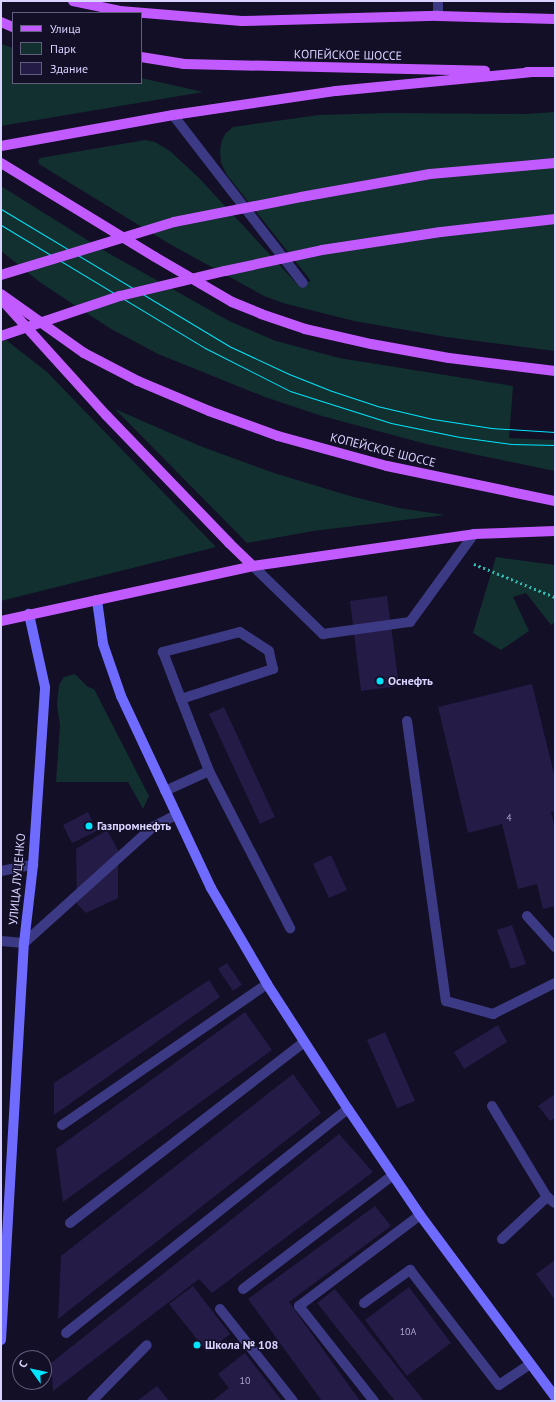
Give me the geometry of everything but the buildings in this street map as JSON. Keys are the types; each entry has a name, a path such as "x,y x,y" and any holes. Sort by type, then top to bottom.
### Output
{"main road":[{"path":"73,1 120,11 132,12"},
{"path":"142,13 242,21 438,16 555,19"},
{"path":"1,22 12,27"},
{"name":"КОПЕЙСКОЕ ШОССЕ","path":"142,57 184,64 555,72"},
{"path":"1,146 173,115 336,91 532,72"},
{"path":"1,162 155,257 232,302 260,314 305,329 371,344 449,358 555,371"},
{"path":"1,275 174,222 430,174 555,163"},
{"path":"1,336 120,296 232,269 322,250 441,232 555,220"},
{"name":"КОПЕЙСКОЕ ШОССЕ","path":"1,294 84,353 138,381 209,411 278,436 387,466 555,501"},
{"path":"1,298 106,416 253,566"},
{"path":"1,621 253,566 474,534 555,531"}],"street":[{"path":"438,1 438,16"},
{"path":"173,115 303,283"},
{"path":"253,566 323,634 410,622 474,534"},
{"path":"97,600 103,644 121,696 210,888 267,984 348,1109 420,1215 555,1397"},
{"name":"УЛИЦА ЛУЦЕНКО","path":"1,1340 24,943 33,865 45,687 29,614"},
{"path":"181,699 273,669 269,651 240,632 163,652 181,699 209,771 290,928"},
{"path":"406,722 446,1001 493,1014 555,983"},
{"path":"165,791 209,771"},
{"path":"1,941 24,943 153,827 176,815"},
{"path":"1,871 33,865"},
{"path":"527,916 555,947"},
{"path":"62,1125 267,984"},
{"path":"70,1223 304,1042"},
{"path":"492,1106 551,1200 502,1239"},
{"path":"66,1333 348,1109"},
{"path":"243,1290 393,1175"},
{"path":"374,1401 299,1306 420,1215"},
{"path":"364,1303 410,1270 499,1385 530,1364"},
{"path":"220,1309 293,1401"},
{"path":"92,1401 147,1345"}],"path":[{"path":"457,557 555,597"}],"green space":[{"path":"1,44 12,48 12,84 142,84 142,78 203,92 1,126"},
{"path":"555,112 555,351 446,337 354,321 283,303 264,296 168,243 39,164 38,161 40,158 145,140 155,142 170,151 199,178 298,285 311,281 227,175 221,163 220,150 222,140 225,134 233,127 319,115 388,113 526,114"},
{"path":"1,186 103,250 231,322 276,341 339,358 513,386 509,438 555,440 555,471 430,445 322,416 265,397 158,354 111,329 41,283 1,251"},
{"path":"1,336 47,372 216,547 1,601"},
{"path":"115,409 200,446 274,473 350,496 399,508 445,515 313,531 247,543"},
{"path":"496,557 555,565 555,622 551,625 526,593 513,597 529,631 501,650 473,633"},
{"path":"75,674 88,687 94,689 149,796 143,809 128,782 56,782 60,726 57,704 59,685 64,677"}],"tram line":[{"path":"1,209 231,347 289,374 332,391 377,406 433,419 491,428 555,432"},
{"path":"1,225 205,348 290,391 391,423 460,437 512,444 555,445"}],"place":[{"name":"Оснефть","path":"380,681"},
{"name":"Газпромнефть","path":"89,826"},
{"name":"Школа № 108","path":"197,1345"}]}
